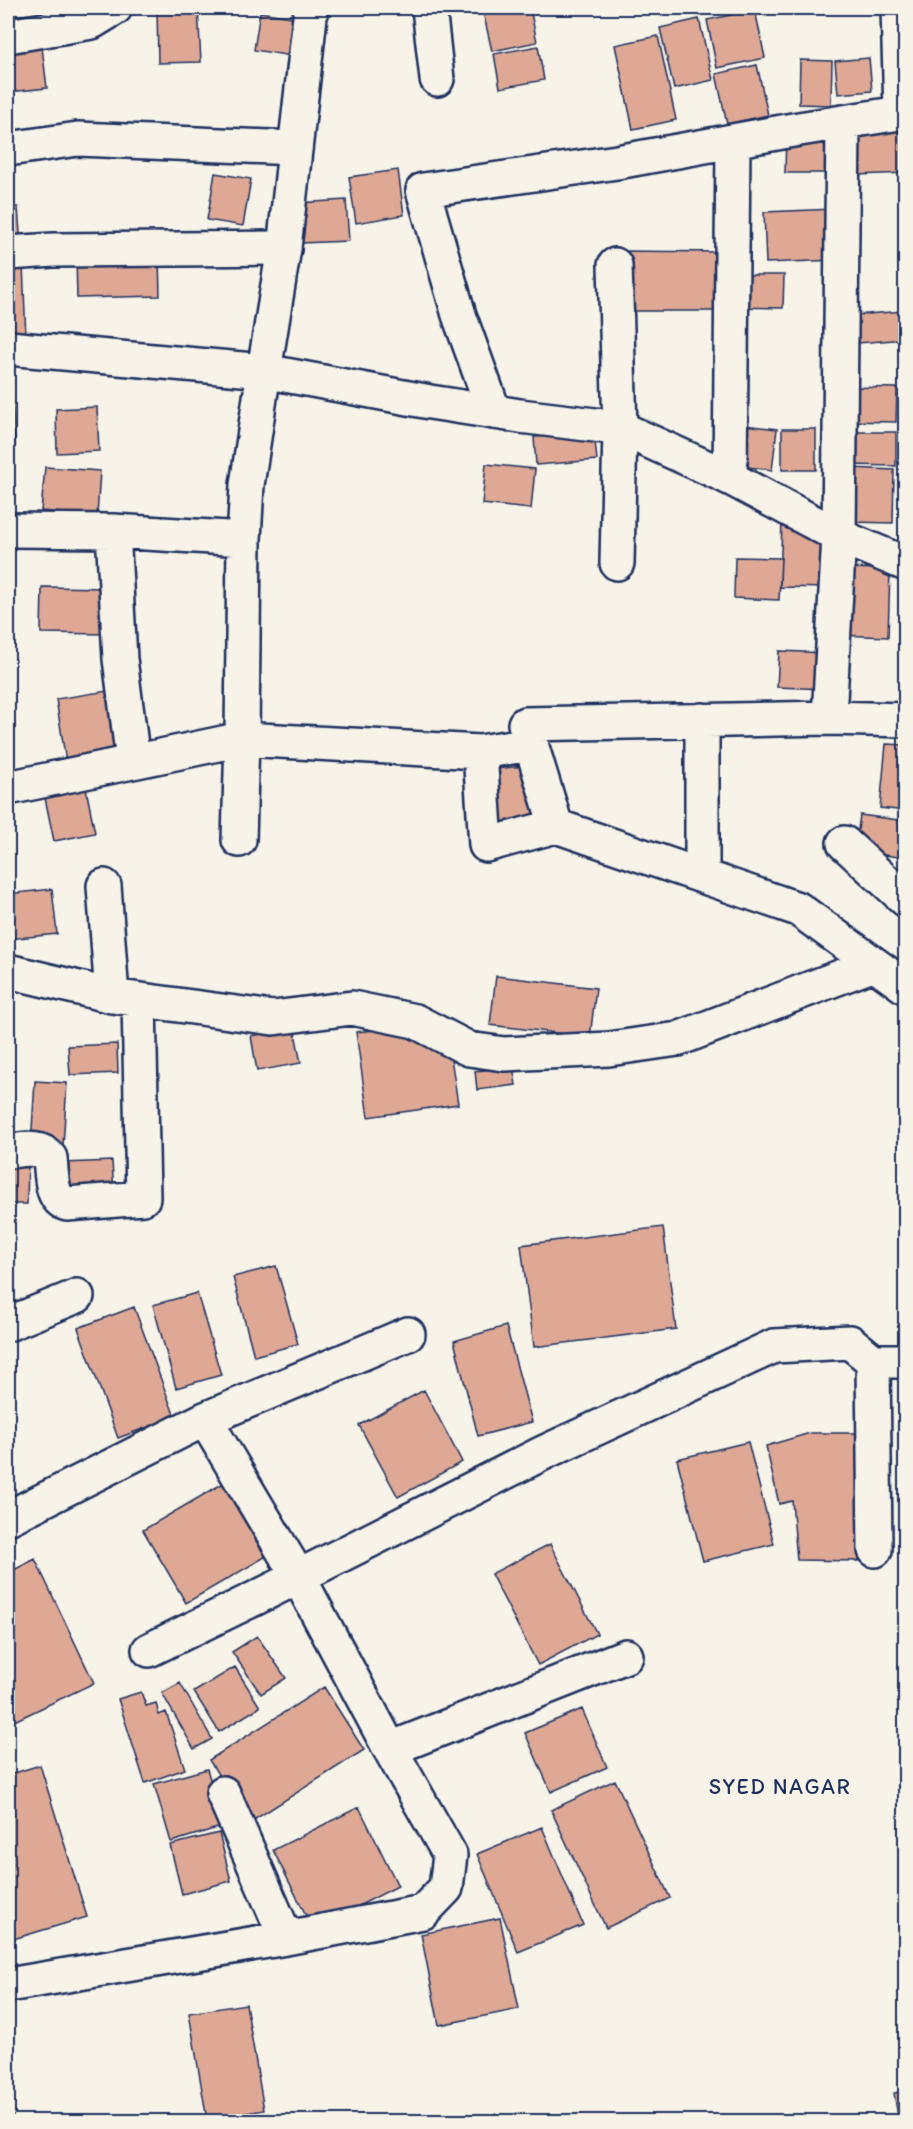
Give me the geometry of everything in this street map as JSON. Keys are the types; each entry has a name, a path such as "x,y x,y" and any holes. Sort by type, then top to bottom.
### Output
{"street":[{"path":"8,36 92,22 115,8"},
{"path":"239,840 244,539 248,485 284,248 311,8"},
{"path":"429,8 436,79"},
{"path":"494,412 459,315 423,190 605,163 903,113 898,8"},
{"path":"829,718 839,537 843,122"},
{"path":"8,149 78,139 295,148"},
{"path":"730,478 733,142"},
{"path":"8,253 54,250 284,248"},
{"path":"615,265 620,429 617,563"},
{"path":"8,348 264,371 494,412 620,429 730,478 839,537 906,564"},
{"path":"8,530 113,531 244,539"},
{"path":"113,531 120,659 133,761"},
{"path":"556,826 525,724 829,718 906,720"},
{"path":"702,720 702,876"},
{"path":"8,788 242,739 480,752 531,744"},
{"path":"480,752 486,845 556,826 798,909 906,987"},
{"path":"844,843 906,900"},
{"path":"8,1151 38,1150 46,1153 50,1158 55,1196 59,1202 67,1204 143,1198 126,998 104,886"},
{"path":"8,971 126,998 273,1018 352,1008 416,1021 469,1049 504,1054 609,1049 678,1039 874,964"},
{"path":"8,1324 77,1296"},
{"path":"8,1518 205,1419 408,1334"},
{"path":"149,1650 543,1453 774,1346 850,1342 873,1361 906,1361"},
{"path":"873,1361 875,1550"},
{"path":"8,1985 286,1938 423,1912 446,1888 450,1855 390,1749 298,1576 205,1419"},
{"path":"390,1749 626,1656"},
{"path":"223,1793 286,1938"}],"building":[{"path":"157,8 198,8 201,62 158,63"},
{"path":"438,8 476,8 476,9 439,14"},
{"path":"508,8 530,8 537,42 492,51 483,12"},
{"path":"755,10 765,58 717,68 707,20"},
{"path":"260,12 304,19 298,57 254,50"},
{"path":"699,19 713,80 674,89 660,28"},
{"path":"658,36 676,120 633,129 615,45"},
{"path":"538,46 544,80 500,88 494,54"},
{"path":"42,47 47,88 9,92 8,51"},
{"path":"869,58 872,91 838,94 835,61"},
{"path":"800,60 832,61 831,105 799,104"},
{"path":"757,65 768,115 727,124 716,74"},
{"path":"906,131 906,173 857,175 855,134"},
{"path":"786,134 830,135 829,173 785,173"},
{"path":"398,170 404,215 356,223 349,177"},
{"path":"215,173 251,179 243,226 207,220"},
{"path":"346,200 349,241 300,243 298,203"},
{"path":"18,207 21,246 8,246 8,208"},
{"path":"835,209 836,260 766,263 764,212"},
{"path":"620,251 724,252 724,311 619,311"},
{"path":"159,256 160,296 77,298 76,258"},
{"path":"23,263 26,340 8,340 8,264"},
{"path":"734,275 784,275 783,308 734,307"},
{"path":"903,311 905,339 858,343 856,315"},
{"path":"8,356 10,356 15,446 8,447"},
{"path":"846,387 897,388 896,422 844,421"},
{"path":"97,407 99,451 57,453 56,409"},
{"path":"744,425 777,429 772,470 739,466"},
{"path":"782,429 816,429 816,470 782,470"},
{"path":"594,432 597,460 536,465 534,437"},
{"path":"851,432 896,432 896,466 850,465"},
{"path":"486,464 535,469 531,509 482,504"},
{"path":"45,467 100,471 97,516 41,511"},
{"path":"852,468 894,470 893,523 851,522"},
{"path":"782,519 829,541 828,588 780,587"},
{"path":"735,557 781,558 779,600 734,598"},
{"path":"841,568 890,569 888,637 839,635"},
{"path":"42,587 109,588 108,634 41,633"},
{"path":"779,651 828,653 826,689 777,687"},
{"path":"120,689 130,758 67,768 56,699"},
{"path":"886,744 906,745 906,811 880,808"},
{"path":"536,765 543,826 490,832 483,770"},
{"path":"85,784 95,833 54,841 44,793"},
{"path":"860,815 906,821 906,858 855,851"},
{"path":"52,889 57,934 8,939 8,894"},
{"path":"496,976 596,988 590,1037 490,1025"},
{"path":"405,1027 450,1051 458,1104 368,1117 356,1032"},
{"path":"294,1028 301,1063 257,1071 251,1036"},
{"path":"117,1044 118,1073 70,1075 68,1046"},
{"path":"513,1067 516,1085 477,1090 475,1071"},
{"path":"35,1081 67,1083 63,1146 31,1145"},
{"path":"8,1161 28,1161 27,1204 8,1204"},
{"path":"112,1161 114,1194 65,1196 64,1163"},
{"path":"663,1227 676,1329 534,1347 521,1245"},
{"path":"276,1266 298,1344 254,1356 233,1277"},
{"path":"197,1293 221,1375 176,1388 153,1305"},
{"path":"134,1307 175,1417 118,1438 78,1328"},
{"path":"506,1326 532,1422 478,1436 454,1341"},
{"path":"424,1390 462,1462 398,1497 359,1425"},
{"path":"810,1433 858,1433 859,1561 797,1560 792,1501 779,1504 766,1446"},
{"path":"748,1442 774,1544 703,1561 677,1459"},
{"path":"227,1481 270,1554 186,1603 143,1530"},
{"path":"550,1544 597,1634 538,1665 491,1574"},
{"path":"35,1559 94,1683 8,1724 8,1573"},
{"path":"257,1636 286,1678 261,1694 232,1652"},
{"path":"235,1667 260,1707 219,1732 194,1692"},
{"path":"180,1683 212,1739 194,1749 162,1693"},
{"path":"324,1687 364,1750 249,1823 209,1760"},
{"path":"141,1692 146,1706 156,1703 159,1715 166,1712 185,1769 145,1783 118,1699"},
{"path":"582,1709 607,1767 551,1792 525,1733"},
{"path":"40,1765 87,1917 10,1940 8,1930 8,1775"},
{"path":"207,1769 224,1826 171,1842 154,1784"},
{"path":"615,1780 670,1898 606,1928 551,1810"},
{"path":"359,1807 398,1886 313,1929 273,1850"},
{"path":"542,1827 583,1925 518,1952 477,1854"},
{"path":"219,1833 231,1881 182,1894 170,1845"},
{"path":"500,1918 519,2009 439,2025 421,1934"},
{"path":"246,2004 264,2110 207,2120 189,2013"},
{"path":"8,2085 14,2122 8,2122"},
{"path":"906,2091 906,2122 899,2122 894,2093"}],"district":[{"name":"SYED NAGAR","path":"780,1786"}]}
